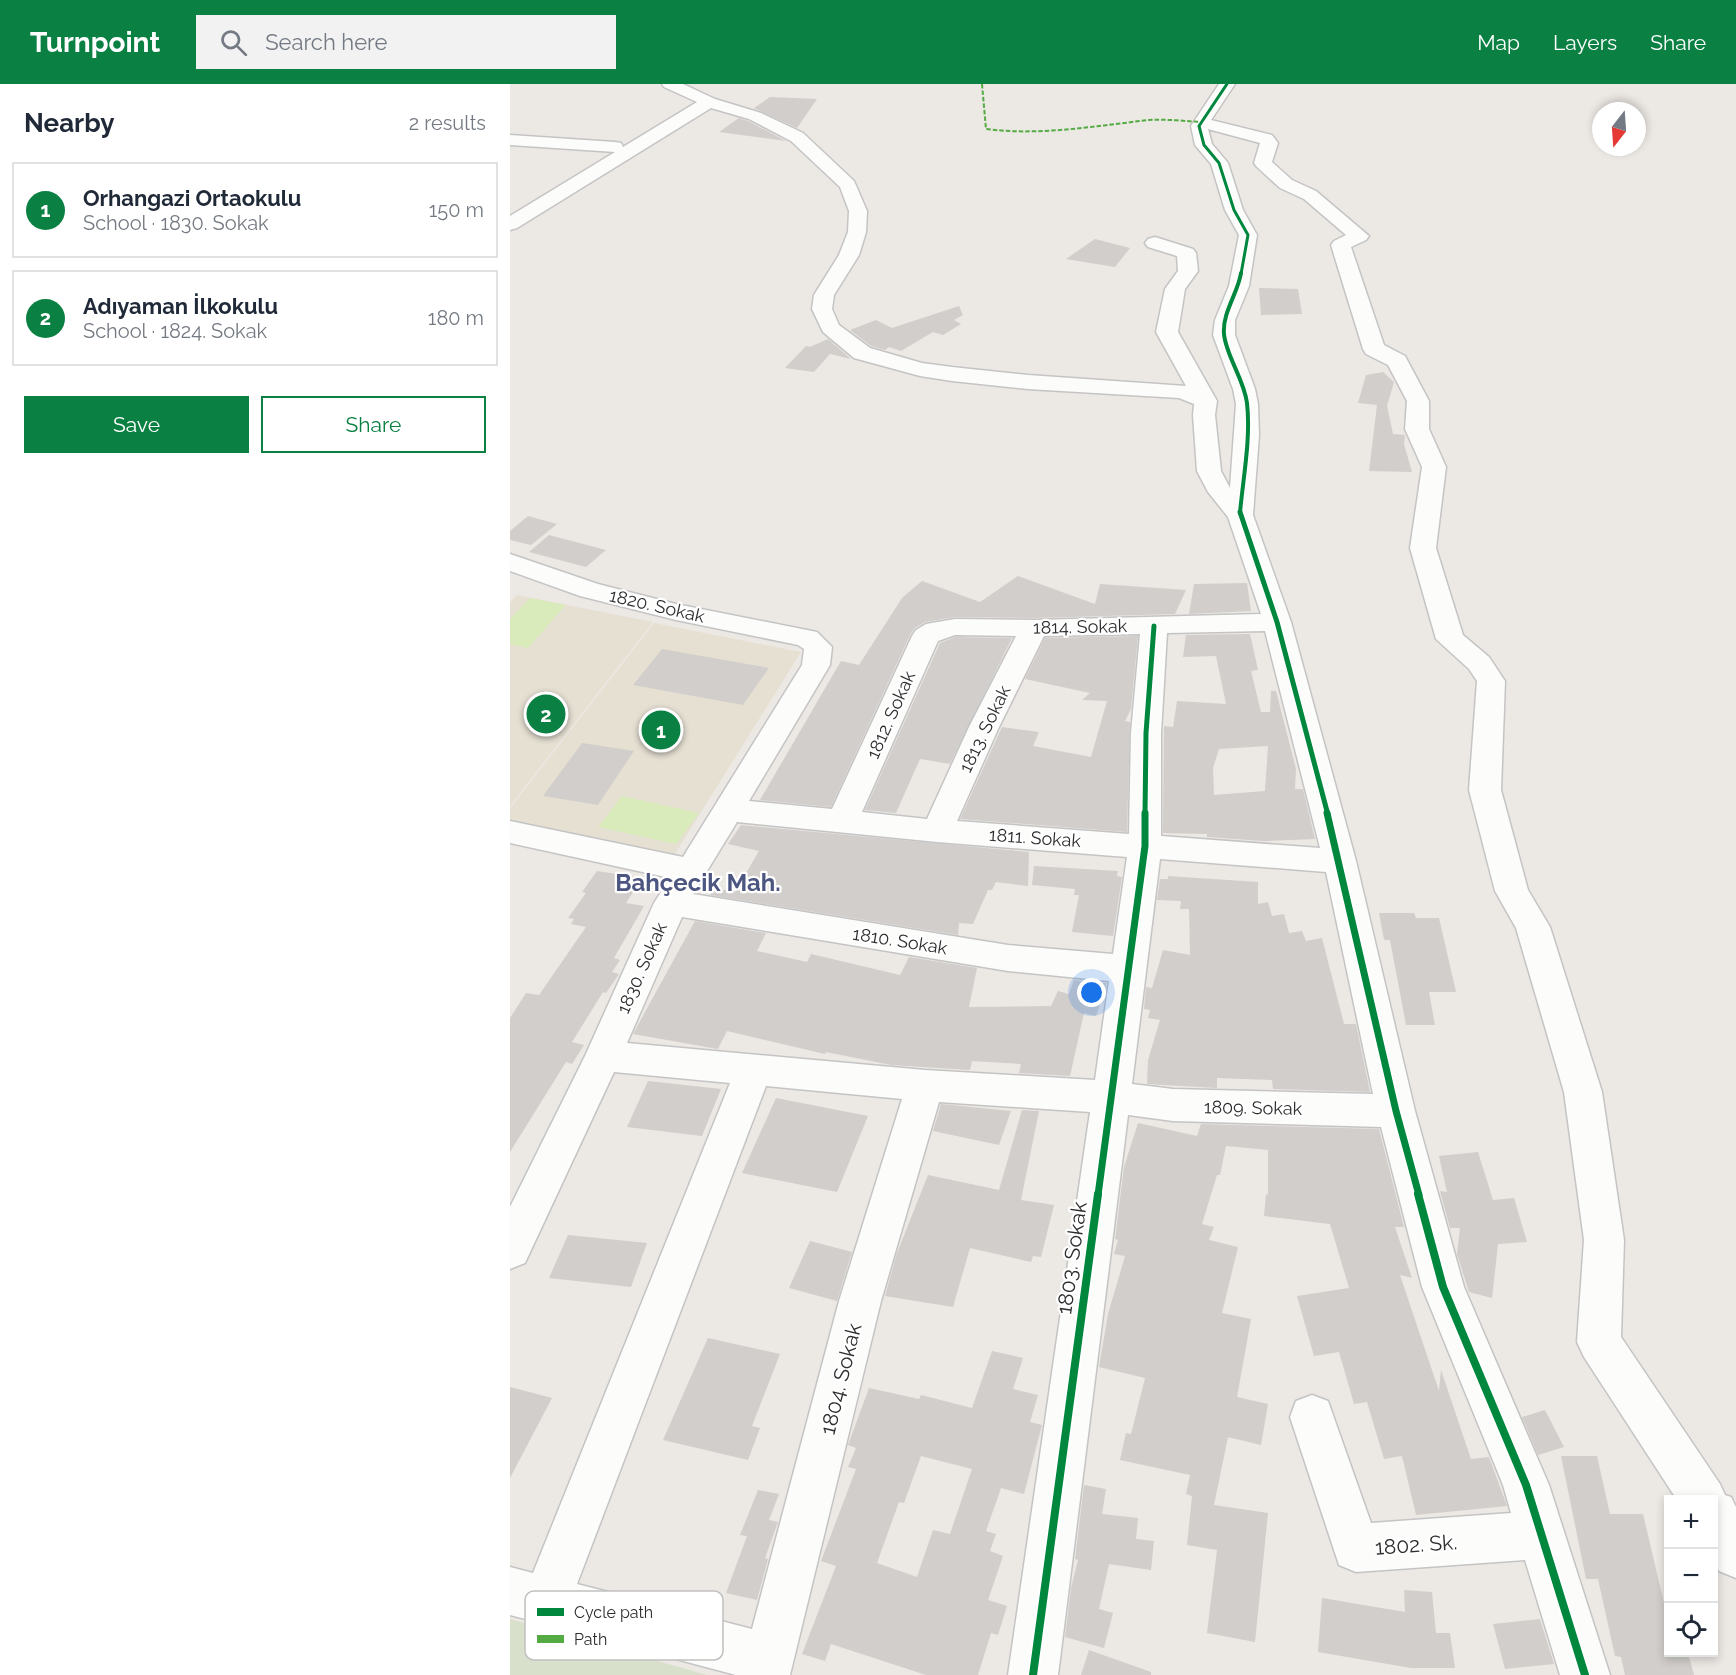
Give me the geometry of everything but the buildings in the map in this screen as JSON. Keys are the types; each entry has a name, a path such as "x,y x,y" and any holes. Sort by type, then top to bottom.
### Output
{"street":[{"path":"510,212 682,104 683,98 654,84"},
{"path":"670,84 709,102 755,116 797,137 848,184 858,211 857,230 849,255 824,295 822,309 830,328 843,347 882,360 931,371 1029,382 1183,392 1206,401"},
{"path":"1227,84 1199,126 1204,146 1219,163 1234,210 1248,235 1239,286 1225,320 1224,334 1245,389 1247,404 1247,435 1240,515"},
{"path":"510,224 709,102"},
{"path":"1201,122 1266,139 1270,147 1263,163 1286,184 1310,195 1359,236 1341,245 1374,349 1397,361 1418,401 1417,429 1434,467 1424,548 1450,639 1479,663 1491,681 1485,789 1512,891 1533,927 1583,1092 1604,1240 1599,1342 1701,1495"},
{"path":"510,140 615,147"},
{"path":"835,230 857,230"},
{"path":"1155,243 1186,253 1188,271 1175,289 1167,332 1206,401 1204,415 1209,471 1220,492 1240,515 1277,622 1340,861 1396,1111 1443,1287 1526,1485 1585,1675"},
{"name":"1820. Sokak","path":"513,568 676,612 807,638"},
{"name":"1814. Sokak","path":"955,627 1034,628 1277,622"},
{"name":"1803. Sokak","path":"1033,1675 1145,846 1146,733 1154,626"},
{"name":"1812. Sokak","path":"842,821 926,636 936,630 955,627"},
{"name":"1813. Sokak","path":"937,831 984,727 1034,628"},
{"name":"1830. Sokak","path":"510,1250 603,1056 671,903 816,665 818,647 807,638"},
{"name":"1811. Sokak","path":"729,810 937,831 1340,861"},
{"path":"514,839 690,870"},
{"name":"1810. Sokak","path":"671,903 1008,958 1129,969"},
{"name":"1809. Sokak","path":"603,1056 925,1086 1111,1097 1173,1106 1396,1111"},
{"path":"530,1591 753,1071"},
{"name":"1804. Sokak","path":"767,1667 860,1301 925,1086"},
{"name":"1802. Sk.","path":"1312,1417 1356,1548 1542,1535"},
{"path":"1718,1523 1736,1554"},
{"path":"723,1654 767,1667"}],"shaded area":[{"path":"517,595 653,622 510,806 510,602"},
{"path":"654,623 801,652 673,857 510,821 510,808"}],"green space":[{"path":"530,598 566,605 528,648 510,644 510,619"},
{"path":"622,796 699,813 676,844 598,827"},
{"path":"510,1619 525,1623 525,1660 654,1660 707,1675 510,1675"}],"marked path":[{"path":"982,84 986,129 1039,132 1123,125 1151,120 1201,122"}],"cycle path":[{"path":"1227,84 1199,126 1204,145 1219,163 1234,210 1248,235 1239,286 1225,320 1224,335 1244,389 1247,404 1247,435 1240,515 1277,622 1340,861 1396,1111 1443,1287 1526,1485 1585,1675"},
{"path":"1033,1675 1145,846 1146,733 1154,626"}],"place":[{"name":"Adıyaman İlkokulu","path":"546,714"},
{"name":"Orhangazi Ortaokulu","path":"661,730"}],"district":[{"name":"Bahçecik Mah.","path":"698,883"}]}
